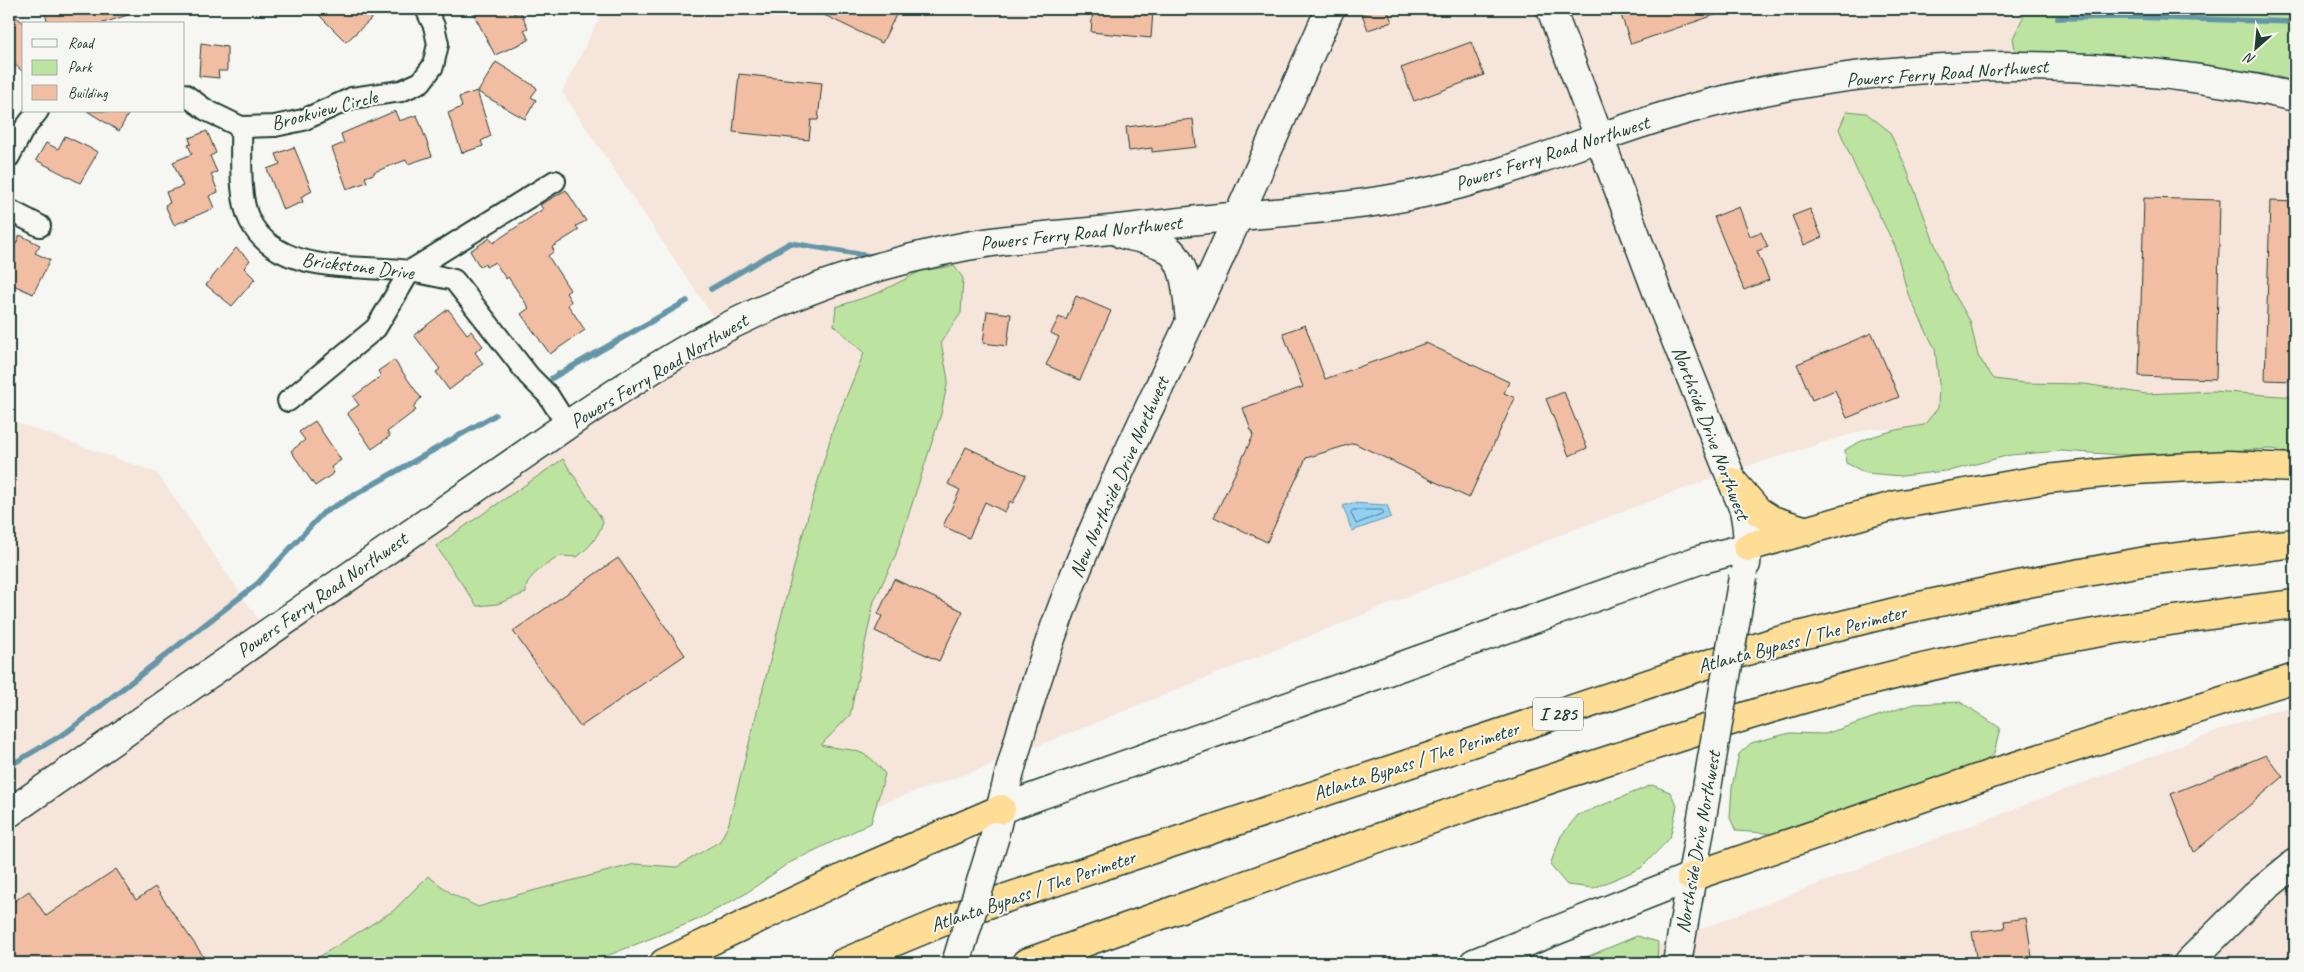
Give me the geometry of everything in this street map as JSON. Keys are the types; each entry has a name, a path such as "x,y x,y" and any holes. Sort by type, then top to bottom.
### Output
{"highway":[{"path":"1748,547 1898,505 2046,479 2135,470 2229,465 2295,468"},
{"path":"1733,482 1758,511 1772,520 1807,531"},
{"name":"Atlanta Bypass / The Perimeter","path":"843,963 976,908 1774,642 1911,608 2028,583 2146,561 2295,542"},
{"path":"1026,963 1481,801 1776,706 2026,644 2187,617 2295,604"},
{"path":"1692,877 2003,770 2295,678"},
{"path":"664,963 856,872 1001,809"}],"main road":[{"name":"New Northside Drive Northwest","path":"956,963 1029,709 1061,611 1110,492 1238,217 1330,9"},
{"name":"Northside Drive Northwest","path":"1551,9 1678,348 1744,510 1748,528 1748,547 1677,963"},
{"name":"Powers Ferry Road Northwest","path":"9,812 567,425 703,340 757,313 812,290 878,268 971,245 1349,206 1420,194 1502,173 1600,137 1689,108 1746,95 1837,80 1940,69 2087,66 2190,77 2295,97"},
{"path":"1106,230 1153,242 1171,251 1184,277 1190,321"},
{"path":"1001,809 1699,560 1748,547"},
{"path":"2188,963 2255,896 2295,863"},
{"path":"1474,963 1692,877"}],"street":[{"name":"Brookview Circle","path":"185,95 206,110 241,127 276,126 303,120 352,98 401,91 421,82 433,66 438,44 434,26 426,9"},
{"path":"9,157 22,132 37,112"},
{"name":"Brickstone Drive","path":"241,127 244,199 250,221 264,241 284,255 304,262 410,271 454,280 529,376 527,391 548,412 567,425"},
{"path":"288,401 376,328 410,271 555,181"},
{"path":"9,210 40,226"}],"shaded area":[{"path":"604,9 2027,9 2013,38 2068,54 2132,57 2273,75 2295,82 2295,435 1868,429 1731,471 1565,533 980,769 559,916 437,963 9,963 9,420 157,473 267,632 722,330 562,92"},
{"path":"2295,707 2295,963 1612,963 2271,711"}],"green space":[{"path":"2027,9 2295,9 2295,82 2273,75 2132,57 2016,54 2013,38"},
{"path":"1847,111 1866,113 1889,131 1905,165 1952,290 1970,321 1978,356 1994,379 2024,383 2085,384 2146,394 2212,391 2295,397 2295,453 2272,449 2121,455 2061,451 2010,455 1953,470 1902,476 1866,473 1846,463 1845,450 1864,440 1883,433 1924,425 1938,408 1939,384 1935,349 1908,294 1895,246 1856,169 1839,129"},
{"path":"954,266 963,278 961,313 941,342 948,380 941,414 895,557 874,601 850,715 821,745 863,754 870,758 885,774 871,823 787,864 745,894 697,920 589,963 309,963 393,911 428,876 452,894 478,907 635,864 677,867 720,841 728,826 799,547 833,429 864,353 834,325 836,307 878,293 921,271"},
{"path":"563,459 603,521 596,537 586,550 577,557 560,556 538,571 529,581 526,593 497,604 477,606 436,546"},
{"path":"1961,702 2000,728 1994,754 1978,767 1779,834 1736,831 1730,818 1732,787 1739,754 1751,743 1790,733 1825,734 1913,704"},
{"path":"1652,785 1670,792 1677,806 1670,838 1641,868 1594,888 1567,885 1550,865 1561,836 1578,815"},
{"path":"1637,936 1658,942 1657,963 1572,963"}],"water":[{"path":"1352,503 1387,505 1391,517 1352,531 1343,506"}],"building":[{"path":"44,9 137,9 137,12 106,22 47,22"},
{"path":"313,9 382,9 346,42"},
{"path":"471,9 511,9 514,14 520,11 528,28 524,30 529,40 495,55"},
{"path":"812,9 899,9 882,43"},
{"path":"1093,9 1153,11 1151,38 1091,32"},
{"path":"1377,9 1387,9 1392,22 1368,30 1362,14"},
{"path":"1619,9 1726,9 1726,11 1631,44"},
{"path":"16,17 23,22 22,71 9,59 9,24"},
{"path":"1471,42 1484,75 1414,101 1401,68"},
{"path":"201,43 227,47 227,71 218,71 219,78 199,76"},
{"path":"496,62 536,87 537,89 531,97 536,100 525,119 478,92"},
{"path":"739,74 822,83 818,120 811,120 809,140 733,132"},
{"path":"477,91 491,136 481,141 483,146 462,153 448,113 462,107 459,97"},
{"path":"395,111 399,121 417,115 432,156 408,164 406,160 374,172 374,174 365,177 367,182 347,189 332,148 344,143 341,134"},
{"path":"89,112 129,112 119,131"},
{"path":"1193,119 1196,147 1152,152 1152,148 1129,151 1126,127"},
{"path":"207,131 216,153 210,156 217,172 211,174 218,192 209,196 214,208 174,225 165,205 170,203 166,192 183,186 173,162 192,154 188,145 191,144 189,138"},
{"path":"65,136 98,152 80,183 36,160 46,143 58,149"},
{"path":"294,147 312,191 301,197 303,202 283,210 267,169 280,164 276,154"},
{"path":"566,190 586,221 576,226 579,230 552,247 554,251 548,256 570,290 566,293 571,301 568,305 585,330 550,354 521,314 529,308 508,277 506,279 495,262 486,267 485,264 480,267 470,251 490,238 493,243 543,209 540,205"},
{"path":"2144,198 2220,200 2216,379 2139,376"},
{"path":"2270,201 2295,202 2295,381 2265,380"},
{"path":"1739,207 1750,236 1761,232 1768,247 1757,251 1769,280 1744,290 1714,217"},
{"path":"1810,209 1822,237 1804,245 1792,216"},
{"path":"20,235 40,245 35,253 50,260 33,294 9,283 9,259"},
{"path":"236,248 250,260 244,268 255,279 232,306 206,285"},
{"path":"1076,296 1111,311 1080,380 1046,365 1059,337 1051,333 1059,317 1066,320"},
{"path":"448,309 467,334 471,331 483,346 475,352 483,364 449,390 436,372 440,369 414,335"},
{"path":"987,311 1011,314 1007,346 983,343"},
{"path":"1305,325 1325,379 1426,343 1509,382 1504,393 1515,398 1469,498 1354,443 1306,458 1267,542 1214,517 1253,436 1243,408 1303,387 1283,333"},
{"path":"1872,333 1899,397 1847,418 1835,390 1812,400 1797,364"},
{"path":"394,360 421,398 413,407 416,410 387,432 390,436 372,449 347,413 359,405 353,397 381,376 378,371"},
{"path":"1564,392 1587,448 1569,456 1546,399"},
{"path":"315,421 341,460 331,467 334,473 315,486 291,451 305,440 299,432"},
{"path":"966,447 1026,475 1013,503 1010,501 1005,512 985,502 969,538 943,526 960,490 948,484"},
{"path":"618,558 685,655 580,727 513,631"},
{"path":"894,579 963,611 939,661 875,631 882,616 878,614"},
{"path":"2266,755 2283,777 2194,852 2171,794"},
{"path":"116,869 136,900 155,887 208,963 9,963 9,905 29,891 46,916"},
{"path":"2026,918 2033,963 1977,963 1972,932 2005,928 2004,921"}],"waterway":[{"path":"2058,18 2131,17 2295,22"},
{"path":"711,289 790,243 870,256"},
{"path":"552,378 687,301"},
{"path":"9,766 67,732 257,584 323,513 495,415"}]}
